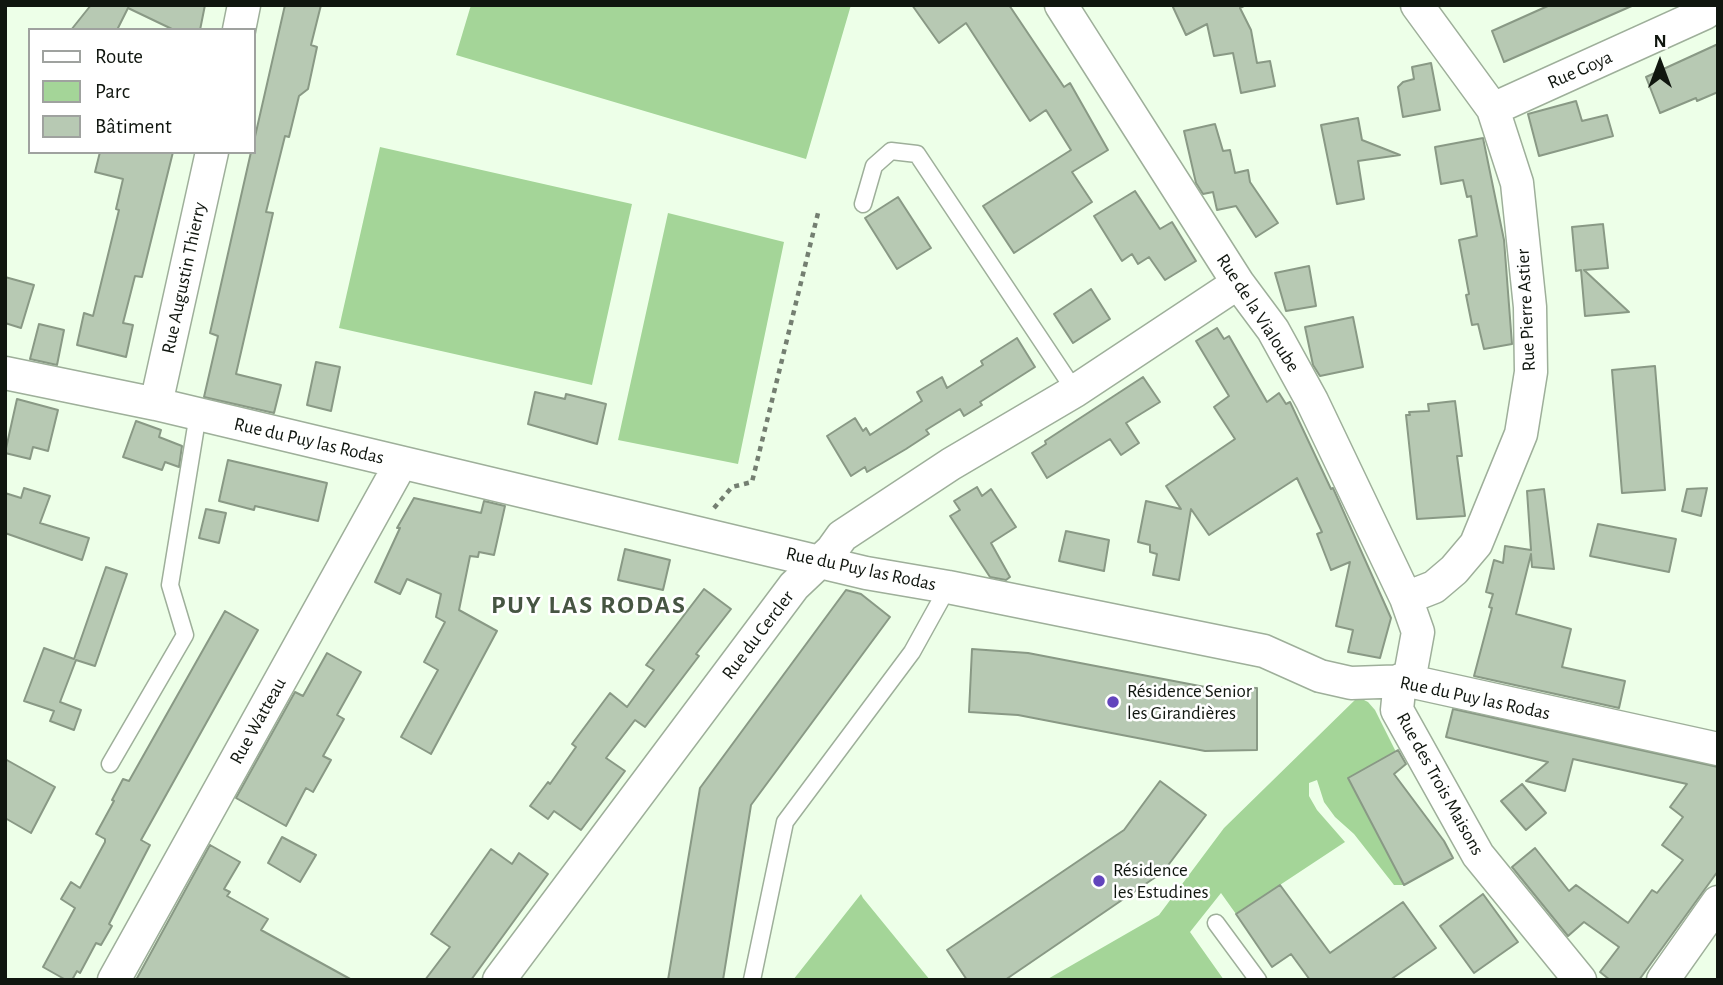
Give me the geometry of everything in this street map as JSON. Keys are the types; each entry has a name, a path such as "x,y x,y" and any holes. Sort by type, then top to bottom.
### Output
{"street":[{"path":"239,28 244,5"},
{"name":"Rue de la Vialoube","path":"1062,5 1238,284 1273,330 1312,401 1406,598 1418,632 1404,680"},
{"name":"Rue Pierre Astier","path":"1406,598 1434,587 1454,570 1476,544 1521,434 1531,372 1530,307 1517,183 1493,109 1417,5"},
{"name":"Rue Goya","path":"1493,109 1710,8"},
{"name":"Rue Augustin Thierry","path":"156,404 212,154"},
{"name":"Rue du Cercler","path":"499,980 794,586 832,550 842,536 951,464 1075,391 1238,284"},
{"name":"Rue du Puy las Rodas","path":"5,373 156,404 866,573 1264,651 1320,676 1351,683 1404,680 1718,749"},
{"name":"Rue Watteau","path":"114,980 401,463"},
{"name":"Rue des Trois Maisons","path":"1404,680 1397,710 1478,855 1580,980"},
{"path":"1663,980 1717,905"}],"lane":[{"path":"863,204 874,166 891,151 917,154 1075,391"},
{"path":"110,764 185,635 170,585 198,414"},
{"path":"752,980 785,822 912,652 948,587"},
{"path":"1216,923 1258,980"}],"path":[{"path":"702,534 717,503 732,487 752,482 819,209"}],"green space":[{"path":"471,5 851,5 806,159 456,55"},
{"path":"380,147 632,204 592,385 339,328"},
{"path":"668,213 784,242 738,464 618,440"},
{"path":"1358,697 1368,702 1375,710 1396,752 1348,778 1404,885 1394,885 1354,834 1335,817 1324,802 1317,780 1309,783 1309,796 1317,810 1345,842 1236,914 1221,893 1190,932 1224,980 1046,980 1159,915 1224,828"},
{"path":"861,894 863,898 930,980 793,980"}],"building":[{"path":"91,5 205,5 200,28 170,28 128,8 118,28 73,28"},
{"path":"285,5 321,5 311,45 317,47 308,89 299,96 289,137 285,136 266,212 273,213 236,374 281,385 274,413 204,397 218,336 210,333 251,154 256,154 256,132"},
{"path":"912,5 1009,5 1064,87 1070,83 1108,150 1072,172 1092,202 1014,253 983,206 1071,150 1046,110 1030,121 966,23 939,43"},
{"path":"1172,5 1246,5 1240,8 1251,30 1257,63 1270,61 1275,86 1241,93 1233,53 1214,56 1207,24 1186,35"},
{"path":"1550,5 1634,5 1504,62 1492,31"},
{"path":"1718,44 1718,92 1660,113 1646,77"},
{"path":"1431,63 1440,110 1403,117 1398,87 1403,82 1414,79 1412,67"},
{"path":"1576,101 1582,121 1607,115 1613,136 1539,156 1528,114"},
{"path":"1358,118 1362,140 1400,155 1358,161 1364,199 1337,204 1321,125"},
{"path":"1215,124 1223,151 1230,150 1235,173 1248,170 1250,182 1278,223 1256,237 1236,206 1217,210 1213,192 1203,194 1196,183 1184,131"},
{"path":"1483,138 1504,240 1512,344 1484,349 1478,324 1472,325 1459,240 1477,236 1471,196 1467,197 1463,180 1441,184 1435,147"},
{"path":"100,154 173,154 142,277 135,276 123,323 133,325 126,357 77,345 84,313 93,316 119,210 116,209 123,179 95,172"},
{"path":"1135,191 1160,229 1172,222 1196,261 1165,280 1149,257 1138,264 1132,254 1122,261 1094,216"},
{"path":"898,197 931,248 897,269 865,218"},
{"path":"1603,224 1608,268 1584,270 1629,312 1585,316 1581,270 1576,271 1572,227"},
{"path":"1309,266 1316,306 1286,311 1275,273"},
{"path":"5,277 34,285 21,328 5,323"},
{"path":"1091,289 1110,319 1073,343 1054,314"},
{"path":"1353,317 1363,367 1320,376 1313,365 1305,327"},
{"path":"39,324 64,330 57,365 30,359"},
{"path":"1217,328 1224,339 1229,336 1267,402 1279,393 1286,404 1290,402 1331,489 1333,488 1391,618 1380,658 1348,652 1353,630 1336,626 1350,562 1331,570 1317,534 1322,532 1297,478 1209,535 1191,509 1179,580 1153,575 1157,554 1150,552 1150,545 1138,542 1146,501 1181,509 1166,486 1235,439 1214,407 1229,396 1196,341"},
{"path":"1017,338 1035,367 980,402 982,405 964,416 960,409 926,430 929,434 906,449 867,472 865,467 851,476 827,436 855,418 863,431 866,428 870,435 922,401 917,392 942,377 947,388 983,365 981,361"},
{"path":"316,362 340,367 331,411 307,405"},
{"path":"1655,366 1665,490 1622,493 1612,370"},
{"path":"1143,377 1160,402 1126,423 1139,443 1121,455 1110,439 1047,478 1032,453 1046,444 1045,441"},
{"path":"535,392 565,399 566,394 606,404 597,444 528,424"},
{"path":"17,399 58,410 48,451 33,447 30,459 5,453"},
{"path":"1455,401 1462,456 1457,456 1465,516 1417,519 1406,415 1410,415 1409,412 1429,411 1428,404"},
{"path":"136,421 161,430 159,437 182,446 179,467 165,462 162,470 123,457"},
{"path":"228,460 327,483 318,521 255,506 254,510 219,501"},
{"path":"977,487 982,496 991,489 1016,527 991,543 1010,577 1006,580 990,577 950,516 960,510 954,501"},
{"path":"24,488 50,496 40,523 89,538 82,560 5,533 5,493 21,498"},
{"path":"1707,488 1701,516 1682,511 1687,489"},
{"path":"1544,489 1554,569 1532,567 1531,554 1516,614 1571,629 1562,667 1625,681 1619,708 1474,676 1492,608 1489,607 1493,594 1486,592 1494,560 1503,563 1505,546 1531,550 1527,491"},
{"path":"414,498 481,513 484,501 505,506 494,555 479,552 478,557 470,556 459,610 497,631 431,754 401,737 438,670 424,662 445,622 436,617 441,594 407,579 400,594 375,582 400,528 397,528"},
{"path":"206,509 226,513 219,543 199,538"},
{"path":"1598,524 1676,539 1669,572 1590,556"},
{"path":"1066,531 1109,540 1104,571 1059,561"},
{"path":"625,549 670,560 663,590 618,580"},
{"path":"106,567 127,574 95,666 76,660 60,702 81,710 74,730 50,721 54,711 24,701 44,648 74,659"},
{"path":"704,589 731,609 645,727 635,720 606,758 625,771 581,830 554,811 548,819 530,806 548,782 550,784 576,747 572,744 610,693 627,707 654,670 646,665"},
{"path":"846,590 861,594 890,617 751,805 723,980 668,980 700,788"},
{"path":"225,611 258,630 141,840 150,845 109,924 112,926 101,945 96,943 80,973 77,971 72,980 66,980 43,967 75,908 61,899 71,882 80,888 105,842 105,839 96,834 114,801 112,800 123,779 129,781"},
{"name":"Résidence Senior les Girandières","path":"972,649 1028,653 1205,687 1257,688 1257,750 1205,751 1018,715 969,712"},
{"path":"327,653 361,672 337,715 344,719 323,756 331,760 313,792 306,788 286,826 236,798 295,692 303,696"},
{"path":"1453,709 1718,767 1718,871 1639,980 1610,980 1600,972 1619,947 1584,922 1568,936 1512,867 1535,848 1569,891 1576,885 1628,923 1652,890 1657,893 1683,860 1662,845 1683,817 1670,807 1687,784 1573,759 1565,791 1526,781 1548,762 1446,737"},
{"path":"1398,750 1406,764 1394,774 1444,841 1453,858 1404,885 1348,778"},
{"path":"5,759 55,787 31,833 5,818"},
{"name":"Résidence les Estudines","path":"1160,781 1206,815 1163,872 1005,980 967,980 947,950 1124,830"},
{"path":"1522,784 1546,813 1526,830 1501,801"},
{"path":"282,837 316,855 300,882 268,863"},
{"path":"210,845 240,862 224,889 230,892 227,896 268,919 261,930 352,980 136,980"},
{"path":"491,849 512,864 519,853 548,874 471,980 425,980 450,947 431,934"},
{"path":"1280,885 1330,953 1403,902 1436,948 1390,980 1310,980 1291,954 1272,967 1236,914"},
{"path":"1483,894 1518,942 1474,973 1440,926"}],"place":[{"name":"Résidence Senior les Girandières","path":"1113,702"},
{"name":"Résidence les Estudines","path":"1099,881"}],"district":[{"name":"PUY LAS RODAS","path":"589,605"}]}
